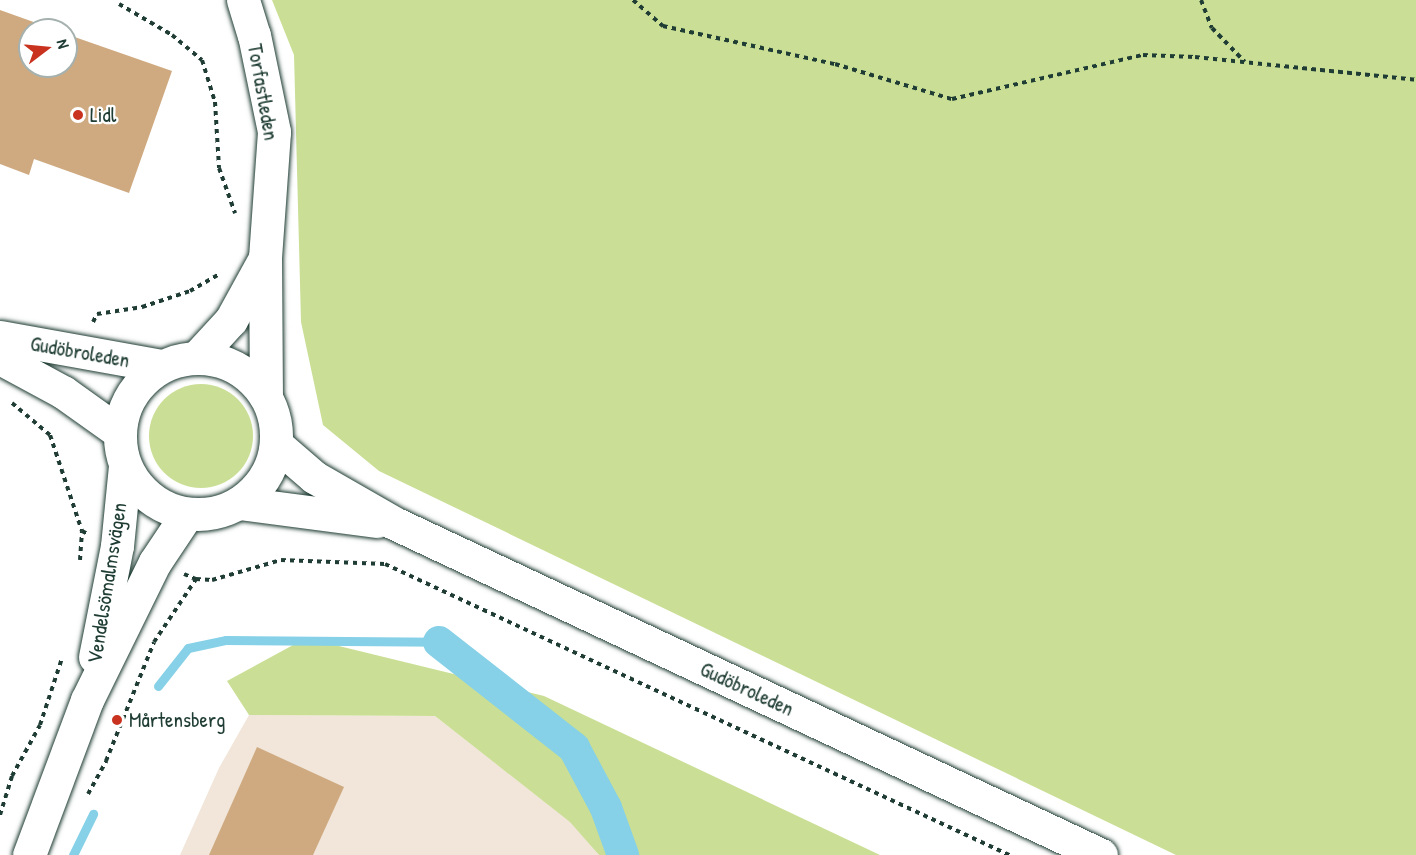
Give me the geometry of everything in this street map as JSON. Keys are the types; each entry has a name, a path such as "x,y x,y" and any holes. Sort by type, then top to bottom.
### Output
{"main road":[{"name":"Torfastleden","path":"243,0 254,34 274,132 265,257 266,396"},
{"name":"Torfastleden","path":"197,357 231,320 265,257"},
{"name":"Gudöbroleden","path":"0,337 161,366"},
{"path":"197,357 214,358 250,376 266,396 277,431 277,445 273,468 261,484 240,503 214,513 187,514 165,508 142,491 125,466 119,432 126,404 138,384 161,366 197,357"},
{"name":"Gudöbroleden","path":"0,358 63,392 119,432"},
{"name":"Gudöbroleden","path":"277,445 314,477 394,523 1101,855"},
{"name":"Vendelsömalmsvägen","path":"87,700 117,546 125,466"},
{"name":"Gudöbroleden","path":"240,503 394,523"},
{"name":"Vendelsömalmsvägen","path":"29,855 87,700 155,562 187,514"}],"path":[{"path":"633,0 663,26 835,64 952,99 1143,55 1245,62 1416,80"},
{"path":"1201,0 1212,28 1245,62"},
{"path":"119,4 172,35 202,60 215,102 219,168 237,220"},
{"path":"79,352 97,314 142,307 190,291 221,271"},
{"path":"50,435 63,392"},
{"path":"4,396 50,435 82,531 80,563"},
{"path":"82,531 117,546"},
{"path":"155,562 196,579 212,580 281,560 385,564 1009,855"},
{"path":"85,798 106,760 154,642 196,579"},
{"path":"0,815 12,776 40,725 65,650"}],"shaded area":[{"path":"249,715 435,716 572,823 599,855 180,855 219,768"}],"green space":[{"path":"272,0 1416,0 1416,855 1176,855 379,471 323,425 301,322 294,55"},
{"path":"201,384 221,388 238,399 249,416 253,436 249,456 238,473 221,484 201,488 181,484 164,473 153,456 149,436 153,416 164,399 181,388"},
{"path":"306,638 544,696 880,855 599,855 570,822 435,716 249,715 227,681"}],"building":[{"name":"Lidl","path":"0,10 22,18 18,18 18,78 78,78 78,38 172,71 129,193 34,159 29,175 0,164"},
{"path":"257,747 344,787 313,855 209,855"}],"waterway":[{"path":"158,686 188,648 226,640 439,642"},
{"path":"439,642 574,748 606,808 623,855"},
{"path":"73,855 93,814"}],"place":[{"name":"Lidl","path":"78,115"},
{"name":"Mårtensberg","path":"117,720"}]}
